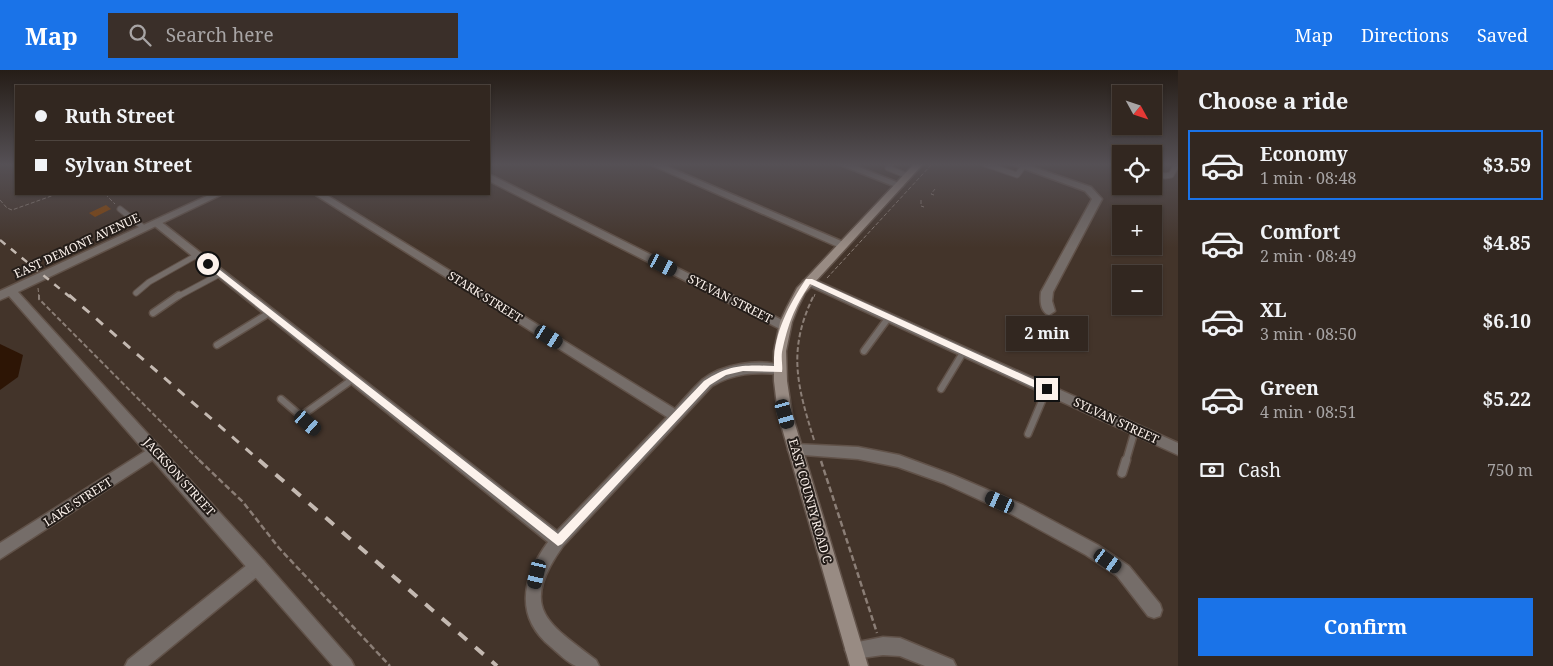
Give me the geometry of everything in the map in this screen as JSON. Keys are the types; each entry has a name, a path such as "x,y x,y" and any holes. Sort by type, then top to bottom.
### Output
{"main road":[{"name":"EAST COUNTY ROAD C","path":"856,658 785,414 778,355 784,326 792,305 812,287 842,245 893,192"}],"street":[{"name":"SYLVAN STREET","path":"518,192 784,326"},
{"path":"718,192 842,245"},
{"path":"1049,311 1046,301 1047,292 1097,199 1091,192"},
{"name":"EAST DEMONT AVENUE","path":"5,293 216,195"},
{"name":"STARK STREET","path":"321,195 676,416"},
{"path":"156,223 558,541"},
{"name":"SYLVAN STREET","path":"812,287 889,317 1178,449"},
{"name":"JACKSON STREET","path":"5,293 155,451 345,666"},
{"path":"590,666 549,634 539,619 534,603 533,590 537,574 544,559 558,541 707,383 723,373 743,368 779,370"},
{"path":"795,450 858,453 899,461 948,479 1018,510 1092,550 1123,571 1154,610"},
{"name":"LAKE STREET","path":"0,552 155,451"},
{"path":"134,666 258,566"},
{"path":"856,658 883,646 900,647 947,666"}],"lane":[{"path":"120,209 144,228"},
{"path":"136,293 149,282 197,255"},
{"path":"153,313 176,297 220,274"},
{"path":"216,345 269,313"},
{"path":"864,351 889,317"},
{"path":"941,389 964,351"},
{"path":"300,416 353,379"},
{"path":"1028,434 1047,389"},
{"path":"281,399 316,429"},
{"path":"1122,473 1135,430"}],"path":[{"path":"826,281 907,192"},
{"path":"933,192 931,194 934,195"},
{"path":"0,200 12,210 54,195"},
{"path":"106,195 120,209"},
{"path":"921,200 924,207"},
{"path":"34,280 38,284 39,299 180,443 243,502 279,548 390,666"},
{"path":"812,287 802,320 795,364 799,392 815,443"},
{"path":"820,458 877,633"}],"shaded area":[{"path":"0,344 23,355 18,377 0,390"}],"building":[{"path":"106,205 111,209 95,217 89,213"}],"railway":[{"path":"0,240 70,297"},
{"path":"69,295 260,461"},
{"path":"259,460 497,666"}],"route":[{"path":"208,264 558,541 707,383 723,373 743,368 779,370 778,355 784,326 792,305 809,281 1047,389"}]}
